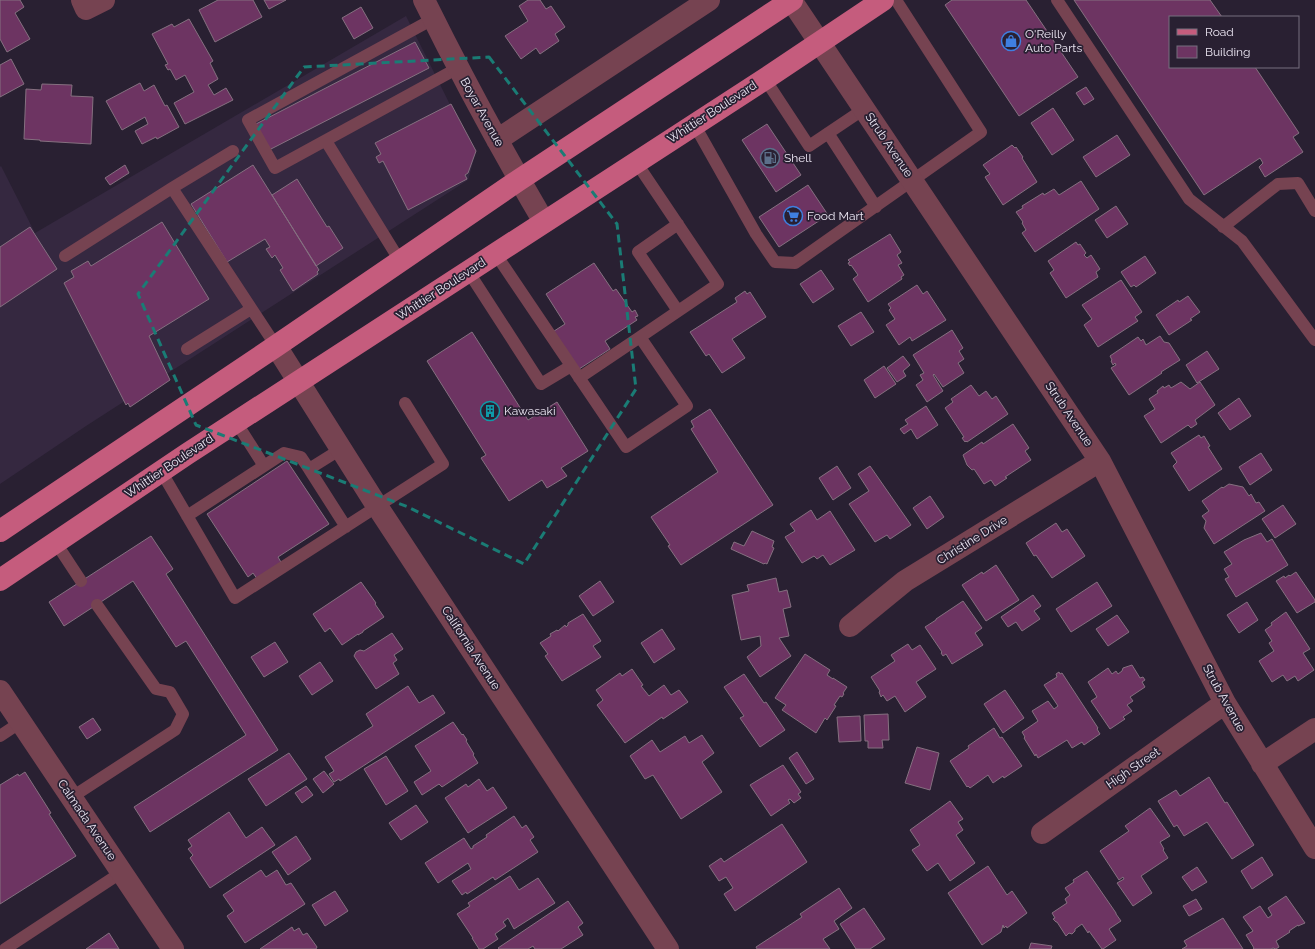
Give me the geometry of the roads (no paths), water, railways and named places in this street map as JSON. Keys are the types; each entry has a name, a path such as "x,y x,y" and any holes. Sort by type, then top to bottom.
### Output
{"main road":[{"path":"0,531 276,346 519,180 792,0"},
{"name":"Whittier Boulevard","path":"0,580 161,471 298,381 764,79 883,0"}],"street":[{"path":"497,140 709,0"},
{"name":"Strub Avenue","path":"792,0 1100,462 1225,703 1315,848"},
{"name":"Boyar Avenue","path":"429,9 458,68 519,180 544,222"},
{"name":"California Avenue","path":"276,346 377,506 668,949"},
{"name":"Christine Drive","path":"850,626 905,581 1100,462"},
{"name":"Calmada Avenue","path":"0,691 172,949"},
{"name":"High Street","path":"1042,833 1225,703"},
{"path":"1262,764 1315,729"}],"lane":[{"path":"694,124 756,234 775,262 795,263 981,132 896,0"},
{"path":"1057,0 1189,199 1242,241 1315,340"},
{"path":"429,9 248,120 275,168 458,68"},
{"path":"764,79 809,146 864,109"},
{"path":"828,133 876,207"},
{"path":"326,141 400,262"},
{"path":"65,256 172,188 234,151"},
{"path":"579,378 718,284 636,162"},
{"path":"1223,227 1278,184 1298,183 1315,211"},
{"path":"172,188 276,346"},
{"path":"678,224 638,252 678,311"},
{"path":"495,253 626,448 687,406 640,337"},
{"path":"468,271 541,384 571,366"},
{"path":"187,349 251,309"},
{"path":"161,471 236,598 443,464 405,403"},
{"path":"236,422 264,466"},
{"path":"309,469 341,449"},
{"path":"187,516 284,453 301,457 346,527"},
{"path":"56,543 82,581"},
{"path":"72,797 175,730 183,714 170,692 156,689 97,605"},
{"path":"0,736 21,722"},
{"path":"5,949 122,872"}],"place":[{"name":"O'Reilly Auto Parts","path":"1011,41"},
{"name":"Shell","path":"770,158"},
{"name":"Food Mart","path":"793,216"},
{"name":"Kawasaki","path":"490,411"}]}
